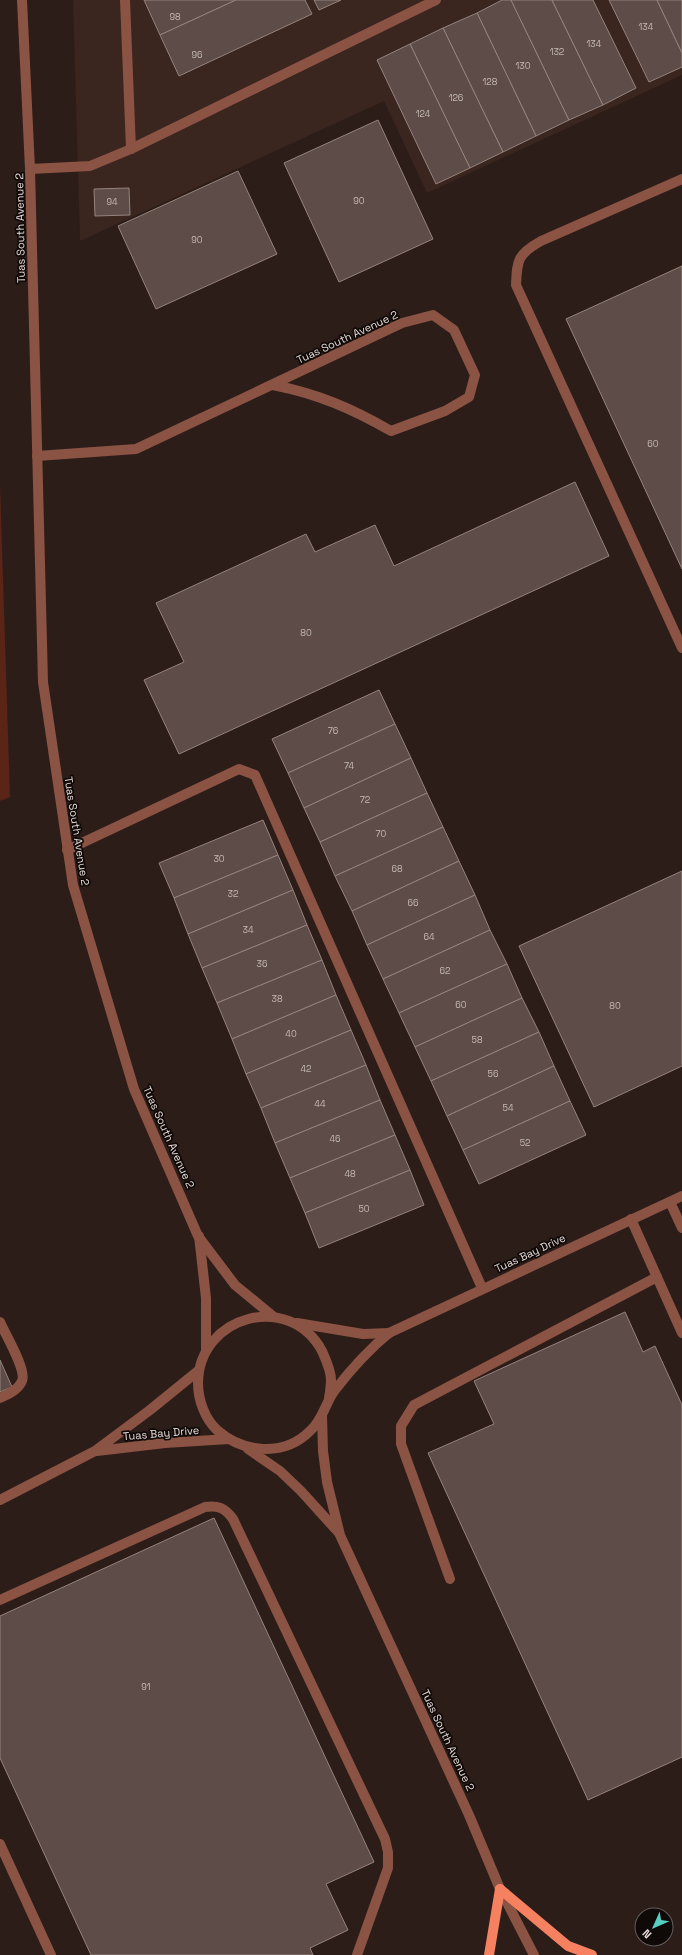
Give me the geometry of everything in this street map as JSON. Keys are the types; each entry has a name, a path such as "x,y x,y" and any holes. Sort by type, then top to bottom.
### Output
{"main road":[{"path":"489,1955 500,1889"},
{"path":"500,1889 568,1946 592,1955"}],"street":[{"name":"Tuas South Avenue 2","path":"22,0 30,169 43,682 73,885 134,1089 198,1236 235,1284 274,1317"},
{"path":"125,0 132,149"},
{"path":"30,169 90,166 132,149 436,0"},
{"path":"682,179 541,241 525,250 517,265 516,285 682,648"},
{"name":"Tuas South Avenue 2","path":"37,456 136,449 402,323 433,315 454,330 475,375 469,397 445,410 391,431 356,411 303,391 273,385"},
{"path":"67,850 239,769 255,776 482,1288"},
{"name":"Tuas Bay Drive","path":"329,1398 357,1361 389,1333 482,1288 682,1196"},
{"path":"670,1202 682,1228"},
{"path":"631,1219 682,1333"},
{"name":"Tuas South Avenue 2","path":"198,1236 206,1298 206,1350"},
{"path":"450,1579 401,1444 401,1426 414,1405 657,1277"},
{"path":"256,1317 274,1317 291,1322 306,1331 318,1345 326,1360 331,1379 329,1398 322,1416 311,1431 295,1442 278,1448 261,1450 244,1446 229,1439 215,1428 205,1414 198,1393 198,1371 206,1350 220,1333 239,1321 256,1317"},
{"path":"0,1322 22,1370 22,1379 17,1388 0,1398"},
{"name":"Tuas Bay Drive","path":"291,1322 363,1334 389,1333"},
{"name":"Tuas Bay Drive","path":"0,1500 95,1451 150,1410 198,1371"},
{"name":"Tuas South Avenue 2","path":"322,1416 323,1451 328,1482 340,1535 469,1815 500,1889 534,1955"},
{"name":"Tuas Bay Drive","path":"95,1451 165,1443 229,1439"},
{"name":"Tuas South Avenue 2","path":"244,1446 280,1471 301,1491 340,1535"},
{"path":"0,1600 205,1507 216,1506 227,1510 233,1519 385,1839 388,1852 388,1868 357,1955"},
{"path":"0,1844 51,1955"}],"shaded area":[{"path":"73,0 682,0 682,75 427,193 384,101 80,241"},
{"path":"0,485 10,797 0,801"}],"building":[{"path":"144,0 236,0 160,35"},
{"path":"236,0 305,0 312,14 179,76 160,35"},
{"path":"314,0 341,0 319,10"},
{"path":"502,0 511,0 569,120 536,136 477,13"},
{"path":"511,0 552,0 603,105 569,120"},
{"path":"552,0 593,0 636,88 603,105"},
{"path":"609,0 657,0 682,53 682,67 649,82"},
{"path":"657,0 682,0 682,53"},
{"path":"477,13 536,136 503,152 443,28"},
{"path":"443,28 503,152 470,168 410,44"},
{"path":"410,44 470,168 436,184 377,60"},
{"path":"378,120 433,239 339,282 284,163"},
{"path":"238,171 277,254 156,309 118,226"},
{"path":"129,188 130,215 95,216 94,189"},
{"path":"682,266 682,569 566,319"},
{"path":"575,482 609,556 179,754 144,680 184,662 156,603 306,534 315,552 375,525 394,566"},
{"path":"379,690 395,724 288,773 272,739"},
{"path":"395,724 411,758 304,808 288,773"},
{"path":"411,758 427,793 320,842 304,808"},
{"path":"427,793 443,827 335,876 320,842"},
{"path":"263,820 278,855 174,898 159,863"},
{"path":"443,827 459,861 352,911 335,876"},
{"path":"278,855 293,890 188,934 174,898"},
{"path":"459,861 475,895 367,945 352,911"},
{"path":"682,871 682,1066 594,1107 519,946"},
{"path":"293,890 307,925 202,968 188,934"},
{"path":"475,895 490,930 383,979 367,945"},
{"path":"307,925 322,960 217,1003 202,968"},
{"path":"490,930 507,964 399,1013 383,979"},
{"path":"322,960 336,995 232,1039 217,1003"},
{"path":"507,964 522,998 415,1047 399,1013"},
{"path":"336,995 351,1030 246,1074 232,1039"},
{"path":"522,998 539,1032 431,1081 415,1047"},
{"path":"351,1030 366,1065 261,1108 246,1074"},
{"path":"539,1032 554,1066 447,1116 431,1081"},
{"path":"366,1065 380,1100 275,1143 261,1108"},
{"path":"554,1066 570,1101 463,1150 447,1116"},
{"path":"380,1100 395,1135 290,1178 275,1143"},
{"path":"570,1101 586,1135 479,1184 463,1150"},
{"path":"395,1135 410,1170 305,1213 290,1178"},
{"path":"410,1170 424,1205 319,1248 305,1213"},
{"path":"625,1312 643,1352 655,1346 682,1405 682,1757 588,1800 428,1453 494,1424 474,1381"},
{"path":"0,1360 12,1387 0,1392"},
{"path":"214,1518 374,1862 326,1884 348,1930 310,1948 313,1955 91,1955 0,1758 0,1616"}]}
